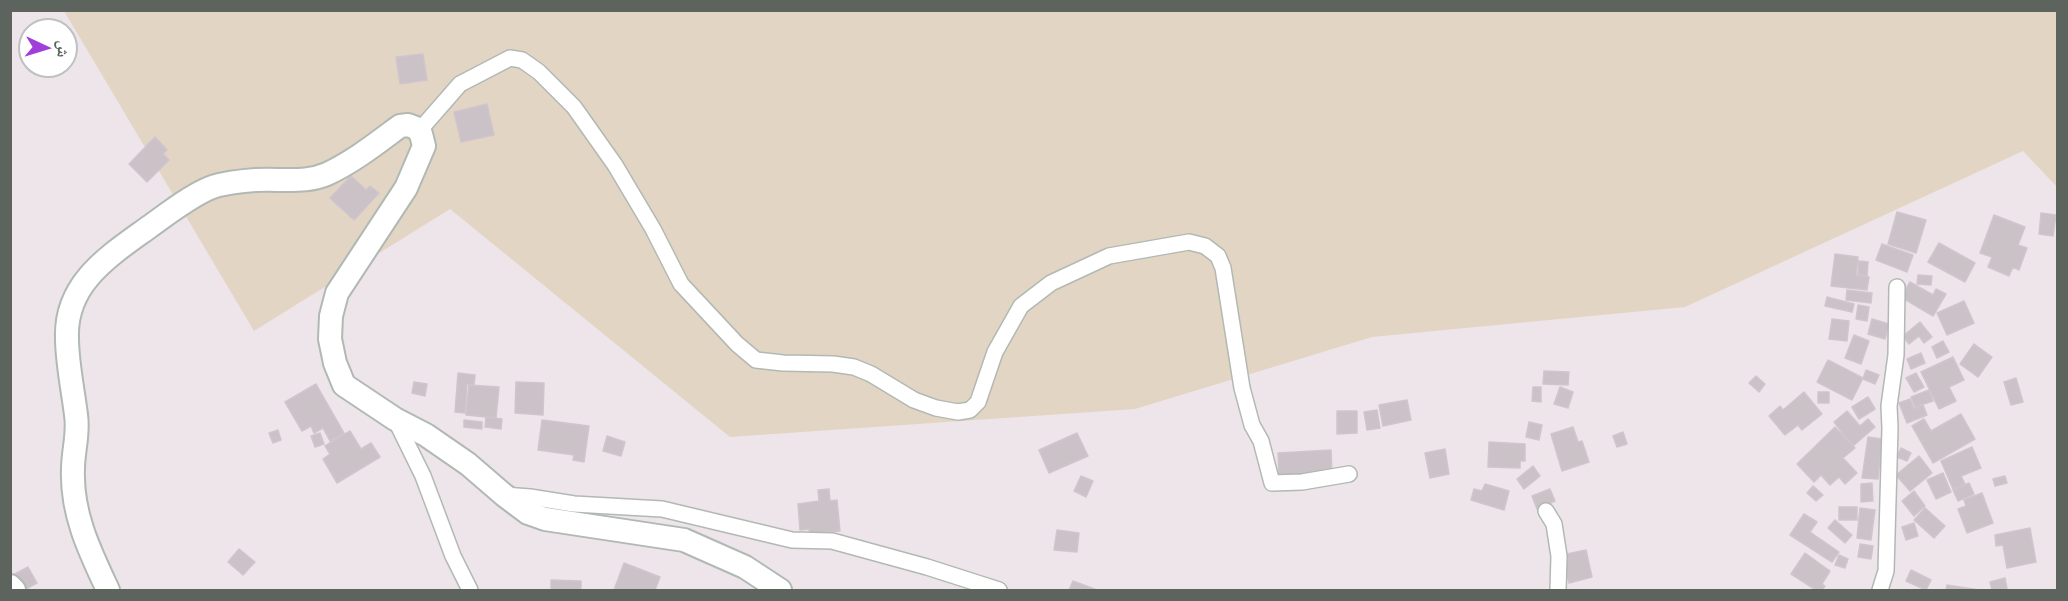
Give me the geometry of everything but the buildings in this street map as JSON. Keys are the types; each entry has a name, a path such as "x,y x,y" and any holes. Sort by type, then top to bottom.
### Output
{"street":[{"path":"419,131 460,84 510,58 522,60 546,79 574,107 588,126 615,165 653,229 681,284 737,344 756,360 854,367 871,374 914,400 936,408 958,412 970,410 978,402 995,352 1021,306 1051,283 1109,256 1190,242 1205,246 1218,256 1223,268 1242,388 1252,425 1261,441 1272,483 1302,482 1349,474"},
{"path":"108,591 82,530 77,512 72,471 77,423 66,338 68,317 85,279 100,264 180,205 217,185 311,179 327,174 400,126 408,125 419,131 424,146 406,188 337,292 331,316 330,339 335,363 344,385 395,419 426,435 468,464 528,513 545,519 684,540 745,567 780,591"},
{"path":"1880,591 1886,571 1889,406 1896,355 1898,287"},
{"path":"395,419 423,476 453,556 470,591"},
{"path":"504,495 574,504 662,509 792,540 832,541 927,567 999,591"},
{"path":"1546,511 1554,524 1559,556 1558,591"},
{"path":"10,586 14,591"}],"shaded area":[{"path":"64,11 2057,11 2057,187 2023,151 1685,307 1372,337 1135,409 730,437 450,209 254,331 78,35 78,18 68,18"}]}
